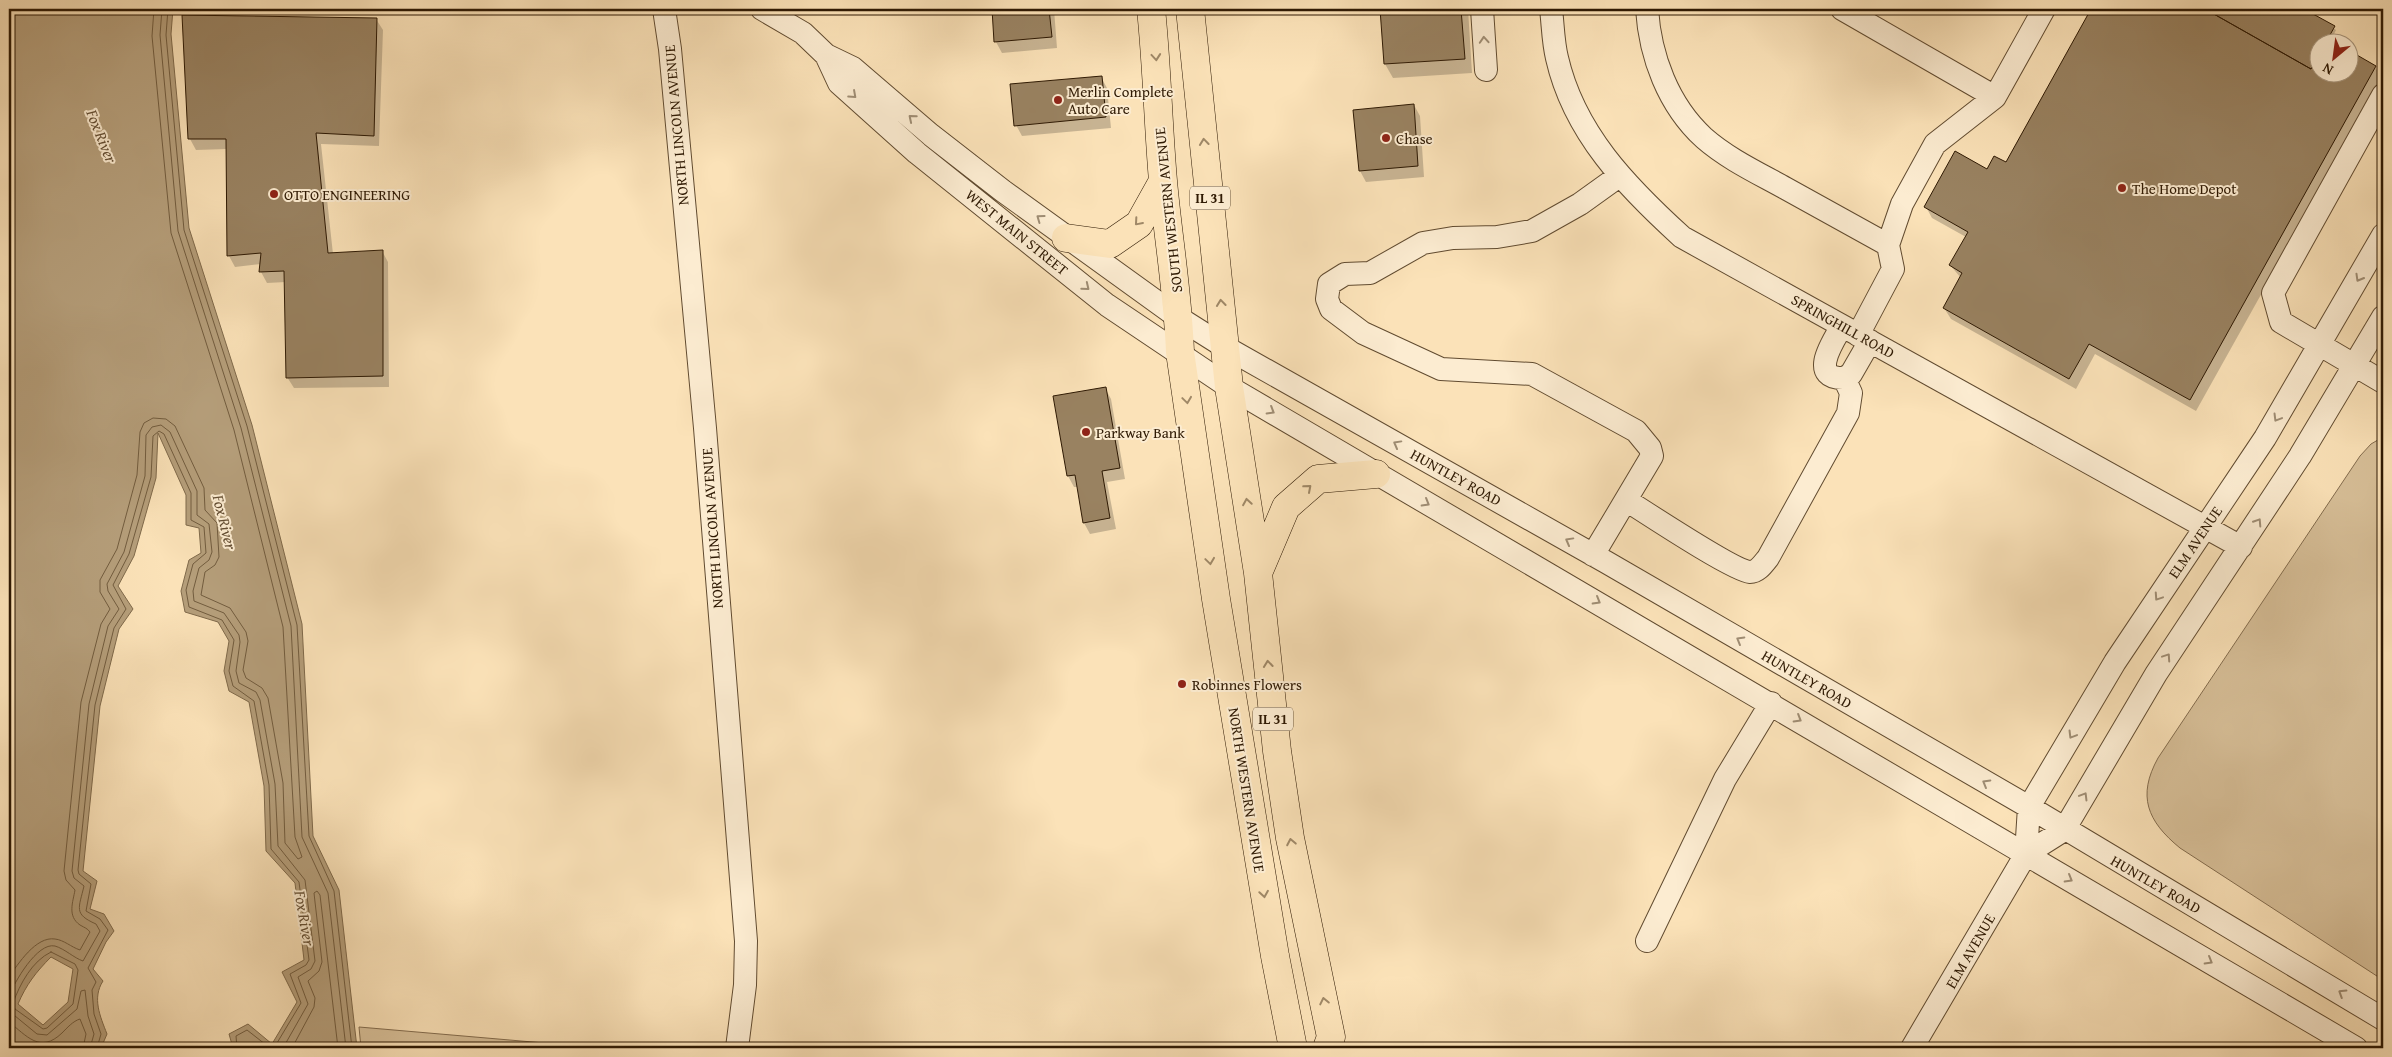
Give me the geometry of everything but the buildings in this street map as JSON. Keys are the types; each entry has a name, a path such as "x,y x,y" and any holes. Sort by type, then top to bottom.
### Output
{"main road":[{"name":"SOUTH WESTERN AVENUE","path":"1151,9 1163,181 1179,318 1180,352"},
{"name":"IL 31","path":"1190,9 1229,386 1258,574 1278,761 1290,838 1332,1038 1327,1048"},
{"path":"1066,238 1110,244 1139,224 1163,181"},
{"name":"NORTH WESTERN AVENUE","path":"1180,352 1216,599 1275,956 1293,1048"},
{"path":"1258,574 1286,507 1318,479 1376,474"}],"street":[{"name":"NORTH LINCOLN AVENUE","path":"664,9 670,49 702,400 746,941 745,985 737,1048"},
{"name":"WEST MAIN STREET","path":"762,9 803,33 826,55 852,68 931,135 1066,238 1179,318 1225,347"},
{"path":"1482,9 1486,70"},
{"name":"SPRINGHILL ROAD","path":"1551,9 1557,58 1572,103 1592,140 1619,176 1647,206 1682,237 2242,547"},
{"path":"1647,9 1649,34 1660,74 1681,110 1704,137 1732,159 1888,245"},
{"path":"1842,9 1996,96"},
{"path":"1856,334 1851,374 1844,378 1831,375 1824,363 1856,334 1893,269 1888,245 1902,204 1935,144 1996,96 2044,9"},
{"name":"WEST MAIN STREET","path":"826,55 839,83 917,153 1107,305 1229,386"},
{"path":"2383,95 2273,293 2281,322 2383,382"},
{"path":"1593,555 1652,456 1650,448 1636,431 1532,374 1441,369 1363,334 1331,309 1327,299 1329,284 1345,274 1370,273 1423,243 1453,238 1496,237 1532,231 1580,204 1619,176"},
{"name":"ELM AVENUE","path":"1912,1048 2026,854 2029,808 2115,662 2265,438 2383,235"},
{"name":"ELM AVENUE","path":"2026,854 2064,830 2156,674 2242,547 2355,366 2383,317"},
{"name":"HUNTLEY ROAD","path":"1225,347 1593,555 2029,808 2383,1019"},
{"path":"1626,500 1725,561 1749,572 1758,570 1768,558 1848,412 1851,393 1844,378"},
{"path":"1229,386 2356,1048"},
{"path":"1647,941 1725,779 1771,703"}],"shaded area":[{"path":"2383,437 2383,980 2180,848 2153,818 2147,796 2148,784 2158,758 2360,456 2371,444"},
{"path":"359,1027 602,1048 361,1048"}],"water":[{"name":"Fox River","path":"9,9 173,9 171,34 189,228 252,425 302,624 313,836 339,890 357,1048 233,1048 229,1034 248,1024 272,1044 297,1002 282,972 304,960 295,883 266,851 264,786 249,702 229,691 224,671 229,641 218,622 185,612 181,591 189,560 201,553 199,528 186,525 186,495 158,433 156,478 134,556 118,586 133,609 119,629 100,706 83,871 97,881 90,909 104,914 114,931 106,942 93,969 103,981 98,994 98,1007 107,1034 101,1048 9,1048","holes":["51,957 73,969 68,1002 43,1025 18,1004 32,979"]}],"place":[{"name":"Merlin Complete Auto Care","path":"1058,100"},
{"name":"Chase","path":"1386,138"},
{"name":"The Home Depot","path":"2122,188"},
{"name":"OTTO ENGINEERING","path":"274,194"},
{"name":"Parkway Bank","path":"1086,432"},
{"name":"Robinnes Flowers","path":"1182,684"}]}
